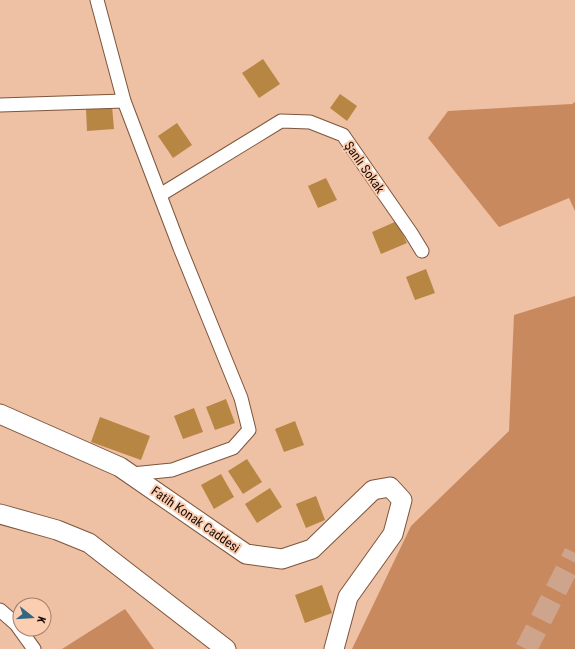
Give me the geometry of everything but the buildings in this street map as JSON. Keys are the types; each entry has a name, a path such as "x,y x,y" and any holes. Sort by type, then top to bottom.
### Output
{"main road":[{"name":"Fatih Konak Caddesi","path":"0,414 120,467 246,554 282,559 312,549 373,490 390,487 402,500 393,534 348,597 334,649"},
{"path":"0,514 57,530 89,543 226,649"}],"street":[{"path":"97,0 124,101 241,398 248,430 233,448 172,470 132,474"},
{"path":"0,105 124,101"},
{"name":"Şanlı Sokak","path":"160,195 281,121 310,122 343,135 422,251"},
{"path":"0,610 16,624 34,649"}],"shaded area":[{"path":"575,102 575,211 569,198 499,227 428,138 448,111 572,104"},
{"path":"575,296 575,649 352,649 411,526 509,431 514,315"},
{"path":"125,609 154,649 62,649"}],"tunnel":[{"path":"526,649 575,553"}]}
